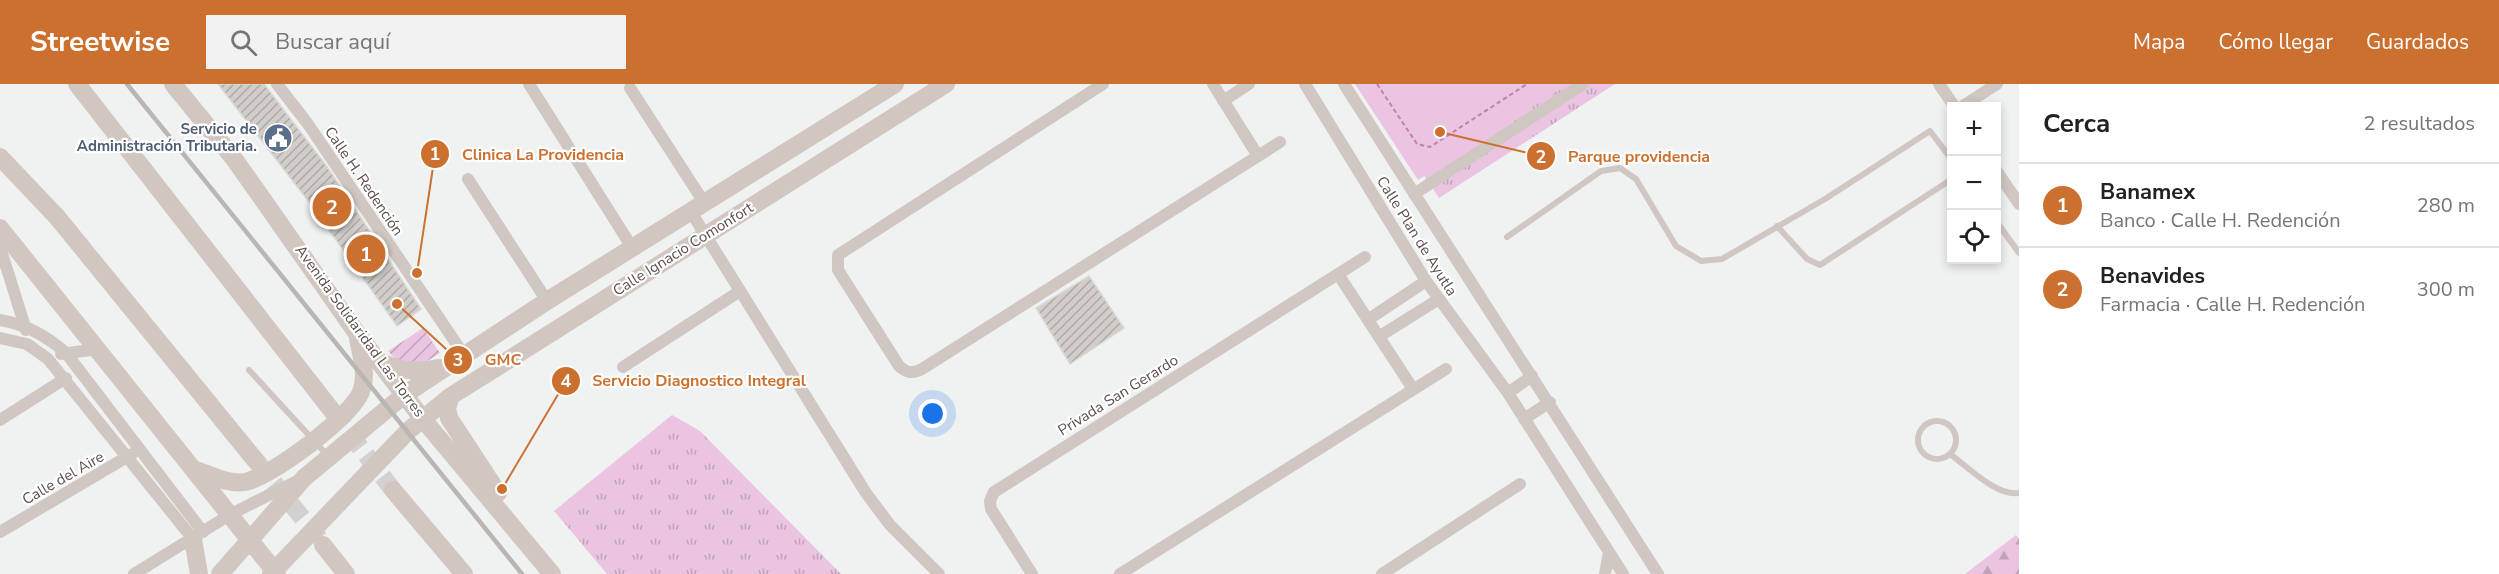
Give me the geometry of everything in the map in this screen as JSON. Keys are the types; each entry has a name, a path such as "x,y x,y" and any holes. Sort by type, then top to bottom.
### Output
{"main road":[{"path":"77,84 333,411"},
{"name":"Avenida Solidaridad Las Torres","path":"173,84 277,216 356,332 404,395 552,574"},
{"name":"Calle Ignacio Comonfort","path":"220,574 304,478 404,395 548,301 895,84"},
{"name":"Calle Ignacio Comonfort","path":"274,573 422,418 451,396 946,84"},
{"path":"0,157 57,217 256,461"},
{"path":"0,228 231,514 274,573"},
{"path":"195,469 231,482 247,482 314,441 345,416 363,388 364,371 356,332"},
{"path":"379,362 392,368 414,371 446,366"},
{"path":"451,396 447,408 449,417 505,503 522,537"},
{"path":"393,490 464,574"},
{"path":"198,536 199,574"},
{"path":"323,545 346,574"}],"street":[{"name":"Calle H. Redención","path":"277,84 308,124 464,355"},
{"path":"529,84 633,249"},
{"path":"1103,84 838,255 838,270 899,366 906,371 911,373 922,369 1280,142"},
{"path":"1213,84 1258,156"},
{"path":"1223,101 1249,84"},
{"name":"Calle Plan de Ayutla","path":"1344,84 1550,402 1658,574"},
{"path":"1414,194 1583,84"},
{"path":"1939,84 1950,102"},
{"path":"1969,102 1997,84"},
{"name":"Calle Plan de Ayutla","path":"1311,86 1426,281 1508,393 1623,574"},
{"path":"630,88 698,208 705,234 866,493 890,525 939,574"},
{"path":"2001,177 2019,204"},
{"path":"468,179 548,301"},
{"path":"0,247 26,325 27,344"},
{"name":"Privada San Gerardo","path":"1032,574 991,509 990,501 994,492 1365,257"},
{"path":"1338,274 1413,389"},
{"path":"1369,319 1426,281"},
{"path":"623,367 740,291"},
{"path":"1380,336 1439,299"},
{"path":"0,320 26,325 47,337 66,353 140,448 198,536"},
{"path":"0,338 27,344 45,356 66,378 128,458 198,536"},
{"path":"45,356 98,350"},
{"path":"1120,574 1446,369"},
{"path":"1508,393 1532,376"},
{"path":"0,420 66,378"},
{"path":"1524,418 1550,402"},
{"name":"Calle del Aire","path":"0,532 128,458 140,448"},
{"path":"134,574 231,514 304,478"},
{"path":"1382,574 1520,484"},
{"path":"1605,574 1609,552"}],"lane":[{"path":"1508,237 1601,171 1620,168 1636,179 1676,246 1701,261 1722,259 1930,131 1949,156"},
{"path":"1777,226 1807,260 1820,265 1947,182"},
{"path":"2001,228 2019,253"},
{"path":"249,370 329,457"},
{"path":"1938,421 1951,427 1956,441 1950,454 1937,459 1924,453 1918,440 1924,426 1938,421"},
{"path":"1950,454 1996,487 2010,494 2019,493"}],"path":[{"path":"1377,84 1417,144 1430,147 1527,84"}],"green space":[{"path":"1355,84 1568,84 1418,180"},
{"path":"1364,84 1615,84 1439,198"},
{"path":"423,328 440,353 418,367 401,365 388,351"},
{"path":"672,415 700,431 841,574 607,574 554,511"},
{"path":"2016,535 2019,539 2019,574 1965,574"}],"building":[{"path":"218,84 264,84 328,168 421,309 397,326 309,202"},
{"path":"1089,276 1124,328 1070,364 1036,308"}],"tunnel":[{"path":"333,412 393,490"},
{"path":"257,462 321,541"}],"railway":[{"path":"127,84 522,574"}],"place":[{"name":"Parque providencia","path":"1440,132"},
{"name":"Servicio de Administración Tributaria.","path":"278,138"},
{"name":"Benavides","path":"332,207"},
{"name":"Banamex","path":"366,254"},
{"name":"Clinica La Providencia","path":"417,273"},
{"name":"GMC","path":"397,304"},
{"name":"Servicio Diagnostico Integral","path":"502,489"}]}
